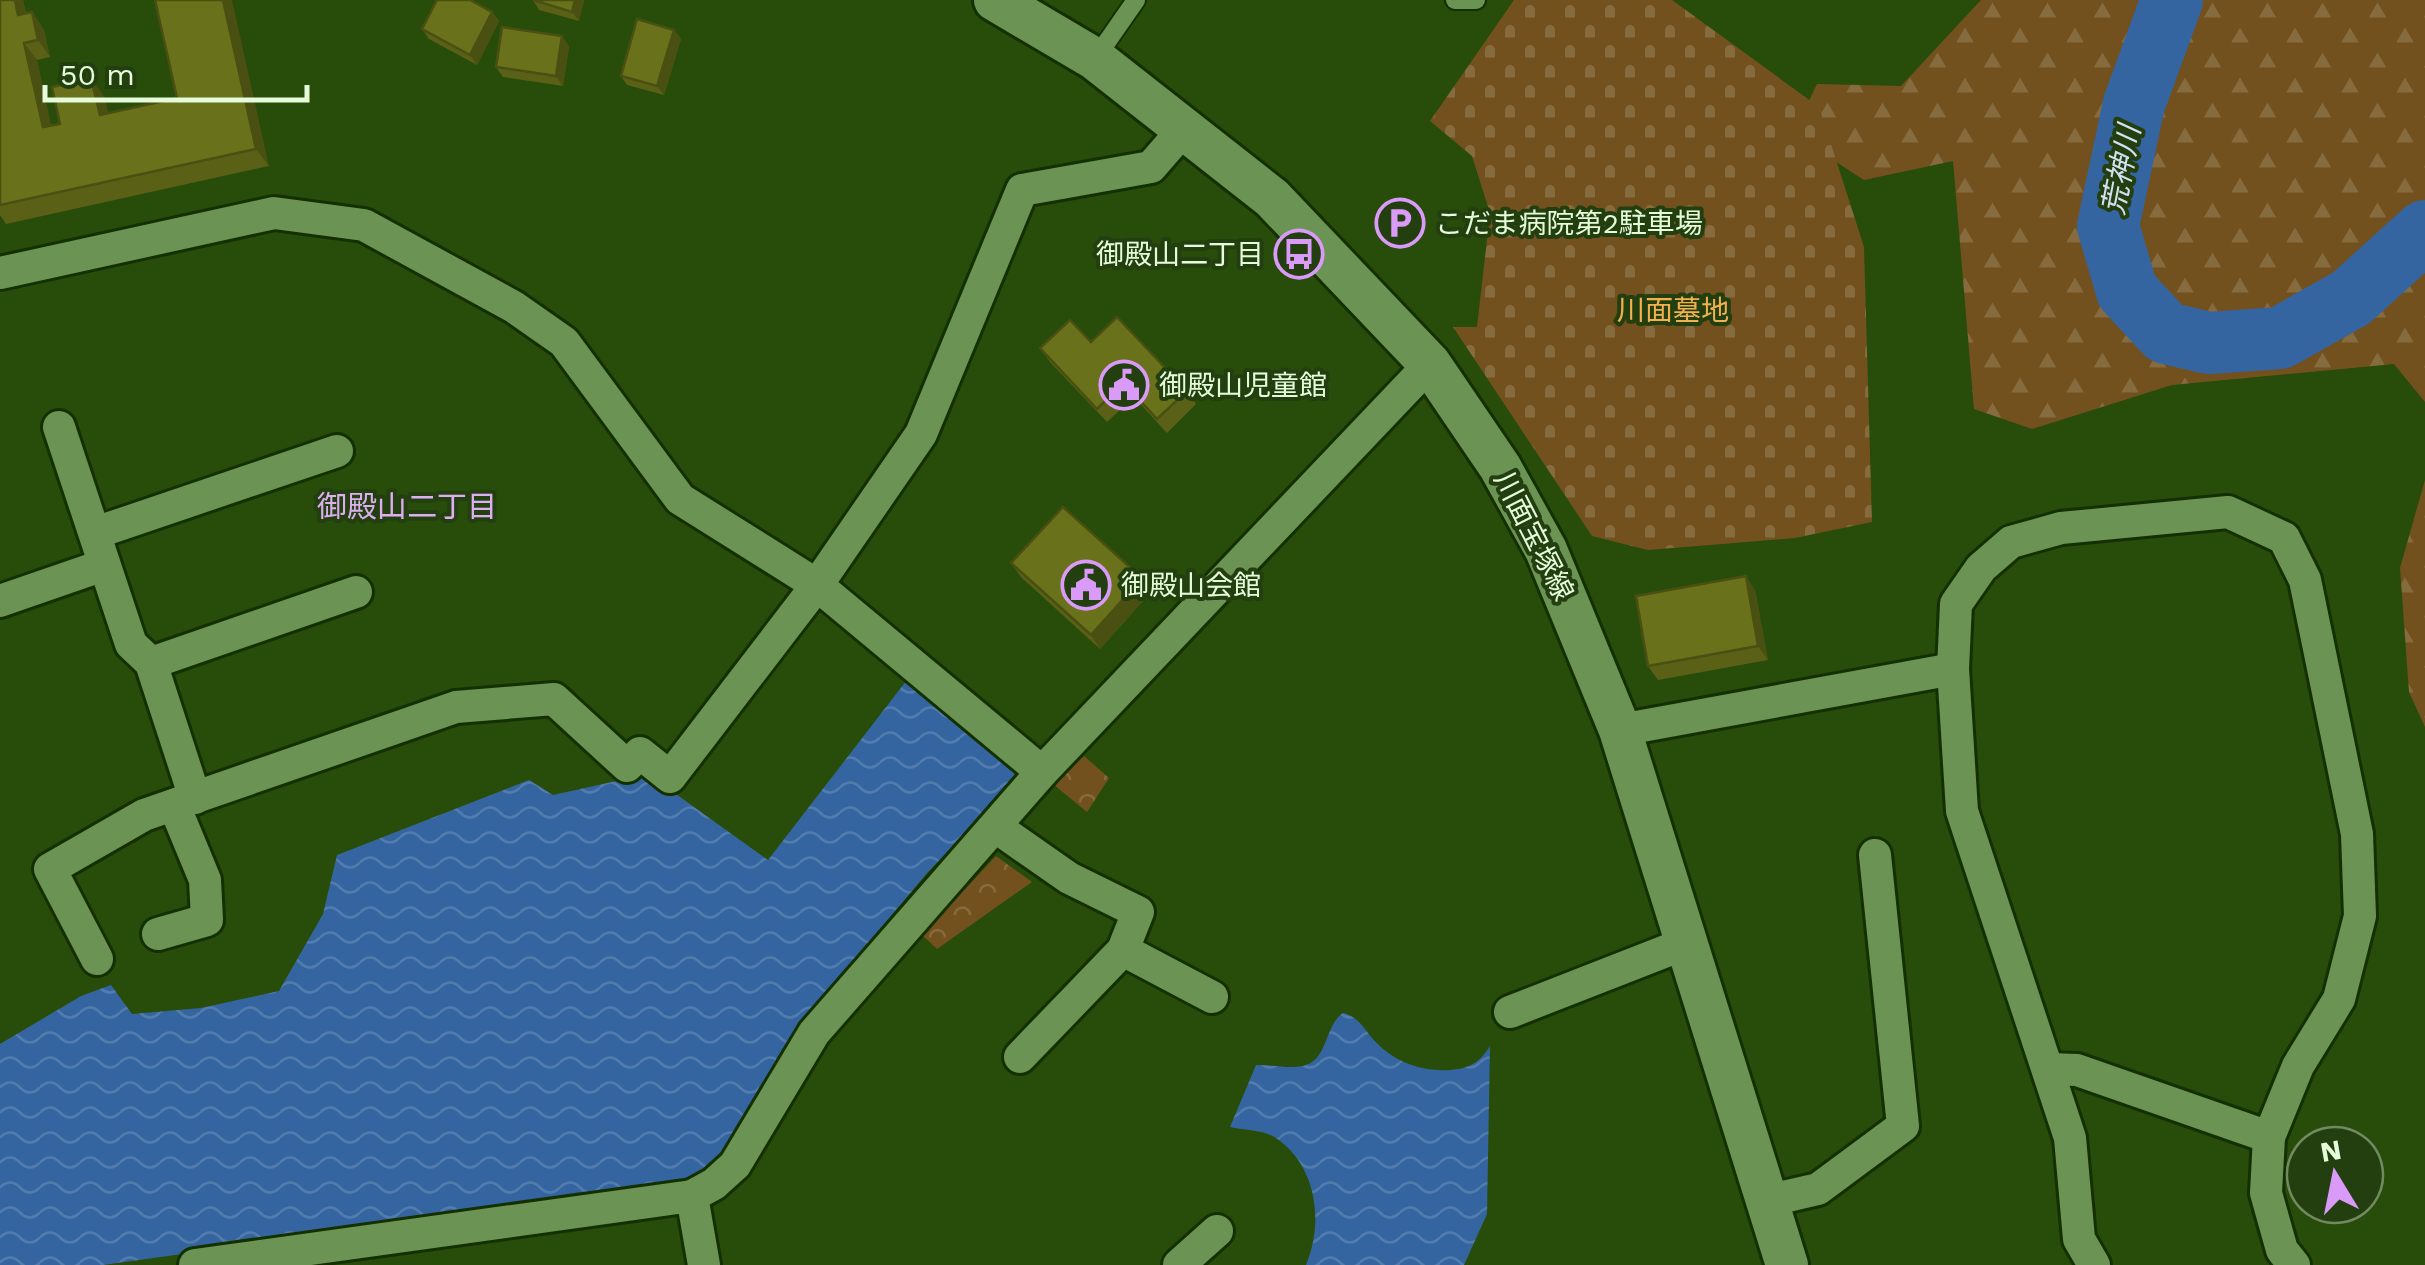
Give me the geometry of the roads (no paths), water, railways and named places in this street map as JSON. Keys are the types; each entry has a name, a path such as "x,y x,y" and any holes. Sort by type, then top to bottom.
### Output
{"street":[{"name":"川面宝塚線","path":"995,0 1096,59 1272,198 1430,364 1500,467 1546,550 1620,730 1787,1265"},
{"path":"97,960 50,869 144,816 456,706 554,699 628,766 640,753 670,777 817,585 921,434 1022,190 1150,168 1184,129"},
{"path":"0,273 274,213 364,225 514,307 564,342 680,500 817,585 1042,772"},
{"path":"195,1265 692,1196 714,1184 735,1165 814,1032 1042,772 1430,364"},
{"path":"59,427 131,644 151,662 205,880 207,920 158,934"},
{"path":"95,533 337,451"},
{"path":"2094,1265 2079,1239 2070,1138 1962,811 1953,669 1956,604 1981,568 2010,542 2061,528 2228,512 2284,538 2305,580 2357,834 2360,916 2339,999 2298,1066 2268,1138 2266,1193 2282,1250 2294,1265"},
{"path":"0,601 104,565"},
{"path":"151,662 356,592"},
{"path":"1620,730 1953,669"},
{"path":"996,827 1069,878 1138,912 1123,950 1020,1056"},
{"path":"1766,1201 1818,1189 1903,1126 1876,855"},
{"path":"1510,1012 1684,944"},
{"path":"1123,950 1212,997"},
{"path":"2049,1069 2076,1070 2268,1138"},
{"path":"692,1196 704,1265"},
{"path":"1179,1265 1217,1231"}],"lane":[{"path":"1096,59 1136,0"},
{"path":"1455,0 1476,0"}],"water":[{"path":"910,676 1023,773 927,873 792,1034 723,1150 698,1173 669,1186 103,1265 0,1265 0,1044 81,996 111,985 132,1014 201,1008 279,991 323,914 337,855 529,780 553,795 648,774 768,860"},
{"path":"1343,1013 1356,1019 1389,1053 1418,1067 1464,1068 1479,1060 1490,1046 1487,1214 1464,1265 1306,1265 1315,1231 1315,1213 1301,1164 1271,1135 1230,1127 1256,1065 1294,1067 1313,1061"}],"waterway":[{"name":"荒神川","path":"2172,0 2134,104 2108,226 2127,291 2166,333 2209,343 2280,338 2351,298 2425,231"}],"place":[{"name":"こだま病院第2駐車場","path":"1400,223"},
{"name":"御殿山二丁目","path":"1299,254"},
{"name":"御殿山児童館","path":"1124,385"},
{"name":"御殿山会館","path":"1086,585"}],"district":[{"name":"御殿山二丁目","path":"407,506"}],"park label":[{"name":"川面墓地","path":"1673,310"}]}
